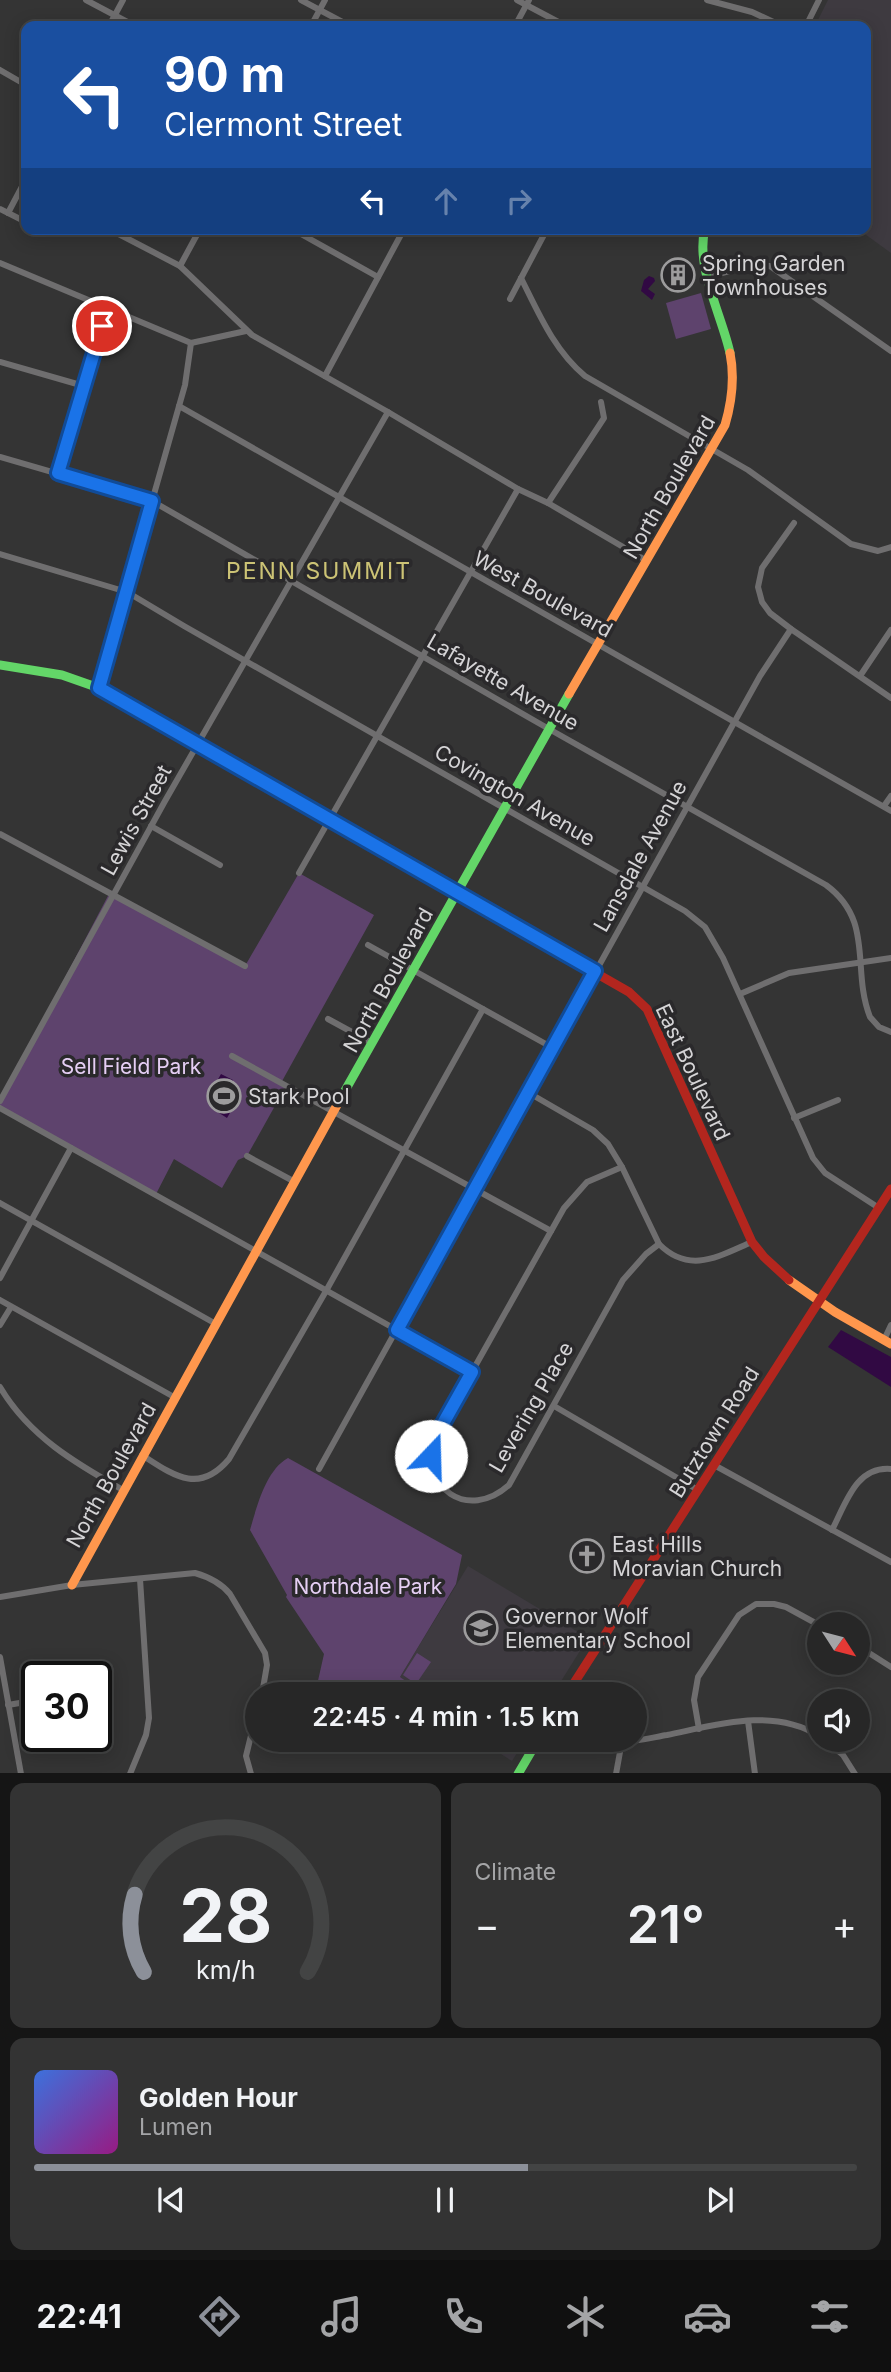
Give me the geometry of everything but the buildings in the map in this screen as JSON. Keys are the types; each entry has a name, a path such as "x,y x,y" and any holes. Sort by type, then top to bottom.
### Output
{"street":[{"path":"86,0 126,21"},
{"path":"112,21 123,0"},
{"path":"301,0 341,21"},
{"path":"314,21 325,0"},
{"path":"517,0 528,2 558,21"},
{"path":"707,0 752,12 771,21"},
{"path":"808,21 819,0"},
{"path":"518,21 528,2"},
{"path":"0,70 21,82"},
{"path":"8,213 21,188"},
{"path":"0,209 21,220"},
{"path":"121,235 180,265 246,331 647,561"},
{"path":"180,265 197,235"},
{"path":"303,235 378,277"},
{"path":"325,376 401,235"},
{"path":"510,299 544,235"},
{"name":"North Boulevard","path":"72,1585 122,1490 333,1112 712,448 730,412 734,400 734,375 708,278 703,235"},
{"path":"0,263 191,343 246,331"},
{"path":"708,278 752,264 770,266 891,351"},
{"path":"521,278 546,329 570,363 585,376 748,470 851,544 878,551 891,547"},
{"path":"58,473 107,308"},
{"path":"99,688 179,407 191,343"},
{"path":"0,362 84,386"},
{"path":"548,503 604,418 601,402"},
{"name":"West Boulevard","path":"179,407 891,811"},
{"name":"Lewis Street","path":"0,1101 151,826 388,412"},
{"name":"Lafayette Avenue","path":"0,457 152,501 549,730 816,879 838,894 848,907 856,925 870,1017 879,1027 891,1032"},
{"path":"299,873 518,489"},
{"path":"794,523 762,568 758,587 762,602 770,613 791,629 891,698"},
{"name":"Covington Avenue","path":"0,554 127,592 503,810 685,911 705,927 723,958 813,1158 825,1173 879,1208"},
{"name":"Lansdale Avenue","path":"319,1469 760,676 791,629"},
{"path":"860,676 891,630"},
{"name":"East Boulevard","path":"0,665 37,668 69,676 99,688 629,992 647,1009 655,1023 752,1242 775,1270 887,1342"},
{"path":"884,806 891,796"},
{"path":"151,826 220,865"},
{"path":"0,834 245,966"},
{"path":"368,945 553,1048"},
{"path":"740,993 789,973 891,958"},
{"path":"142,1455 166,1471 187,1480 207,1476 225,1464 327,1291 484,1009"},
{"path":"328,1019 372,1043"},
{"path":"232,1056 551,1231"},
{"path":"528,1093 601,1136 622,1167 659,1244 666,1252 694,1262 711,1259 752,1242"},
{"path":"794,1118 838,1100"},
{"path":"0,1108 472,1372"},
{"path":"0,1278 71,1148"},
{"path":"247,1156 295,1182"},
{"name":"Levering Place","path":"622,1167 582,1185 564,1208 436,1436 431,1456 436,1478 441,1484 458,1498 467,1501 484,1500 509,1485 624,1280 646,1254 659,1244"},
{"name":"Butztown Road","path":"575,1682 891,1189"},
{"path":"0,1203 216,1324"},
{"path":"0,1300 174,1397"},
{"path":"0,1325 11,1307"},
{"path":"887,1342 891,1325"},
{"path":"0,1387 22,1418 51,1446 122,1490"},
{"path":"554,1406 698,1490"},
{"path":"714,1465 891,1562"},
{"path":"832,1530 858,1480 871,1471 891,1469"},
{"path":"0,1597 72,1585 195,1573 207,1576 224,1587 238,1605 265,1653 267,1665 264,1682"},
{"path":"130,1773 146,1735 149,1718 140,1579"},
{"path":"699,1729 694,1700 698,1677 739,1615 756,1604 774,1604 807,1618"},
{"path":"870,1654 891,1667"},
{"path":"0,1657 21,1773"},
{"path":"8,1704 21,1702"},
{"path":"647,1739 762,1719 787,1721 807,1730"},
{"path":"747,1721 755,1773"},
{"path":"247,1752 251,1773"},
{"path":"518,1773 531,1752"},
{"path":"616,1773 620,1752"},
{"path":"839,1752 855,1773"}],"shaded area":[{"path":"828,0 891,0 891,253 866,235 871,235 871,21 818,21"},
{"path":"649,276 655,281 648,289 655,294 652,300 641,291 644,280"},
{"name":"Stark Pool","path":"221,1074 233,1080 228,1091 239,1097 227,1118 216,1111 221,1101 209,1095"},
{"path":"841,1330 891,1357 891,1387 828,1347"},
{"path":"468,1566 588,1638 560,1682 406,1682 400,1677"},
{"path":"498,1752 518,1752 512,1761"}],"green space":[{"path":"701,293 711,329 676,339 666,303"},
{"name":"Sell Field Park","path":"299,873 374,915 281,1083 286,1086 247,1156 238,1160 222,1188 174,1159 155,1196 0,1108 0,1101 109,894 245,966"},
{"name":"Northdale Park","path":"288,1458 462,1555 456,1584 400,1677 407,1682 318,1682 324,1654 286,1597 250,1530 268,1480"},
{"path":"417,1653 431,1662 417,1682 403,1675"}],"traffic: fast":[{"path":"704,235 706,275 730,353"},
{"path":"0,665 62,675 99,688 538,940"},
{"path":"342,1096 569,694"},
{"path":"519,1773 531,1752"}],"traffic: slow":[{"path":"569,694 725,425 732,389 730,353"},
{"path":"72,1585 342,1096"},
{"path":"789,1280 835,1312 891,1344"}],"traffic: jam":[{"path":"538,940 629,992 647,1009 752,1242 789,1280"},
{"path":"575,1682 891,1189"}],"place":[{"name":"Spring Garden Townhouses","path":"678,275"},
{"name":"Stark Pool","path":"224,1096"},
{"name":"East Hills Moravian Church","path":"587,1556"},
{"name":"Governor Wolf Elementary School","path":"481,1628"}],"district":[{"name":"PENN SUMMIT","path":"319,571"}],"route":[{"path":"102,326 58,473 152,501 99,688 595,971 397,1330 472,1372 436,1436 431,1456"}]}
